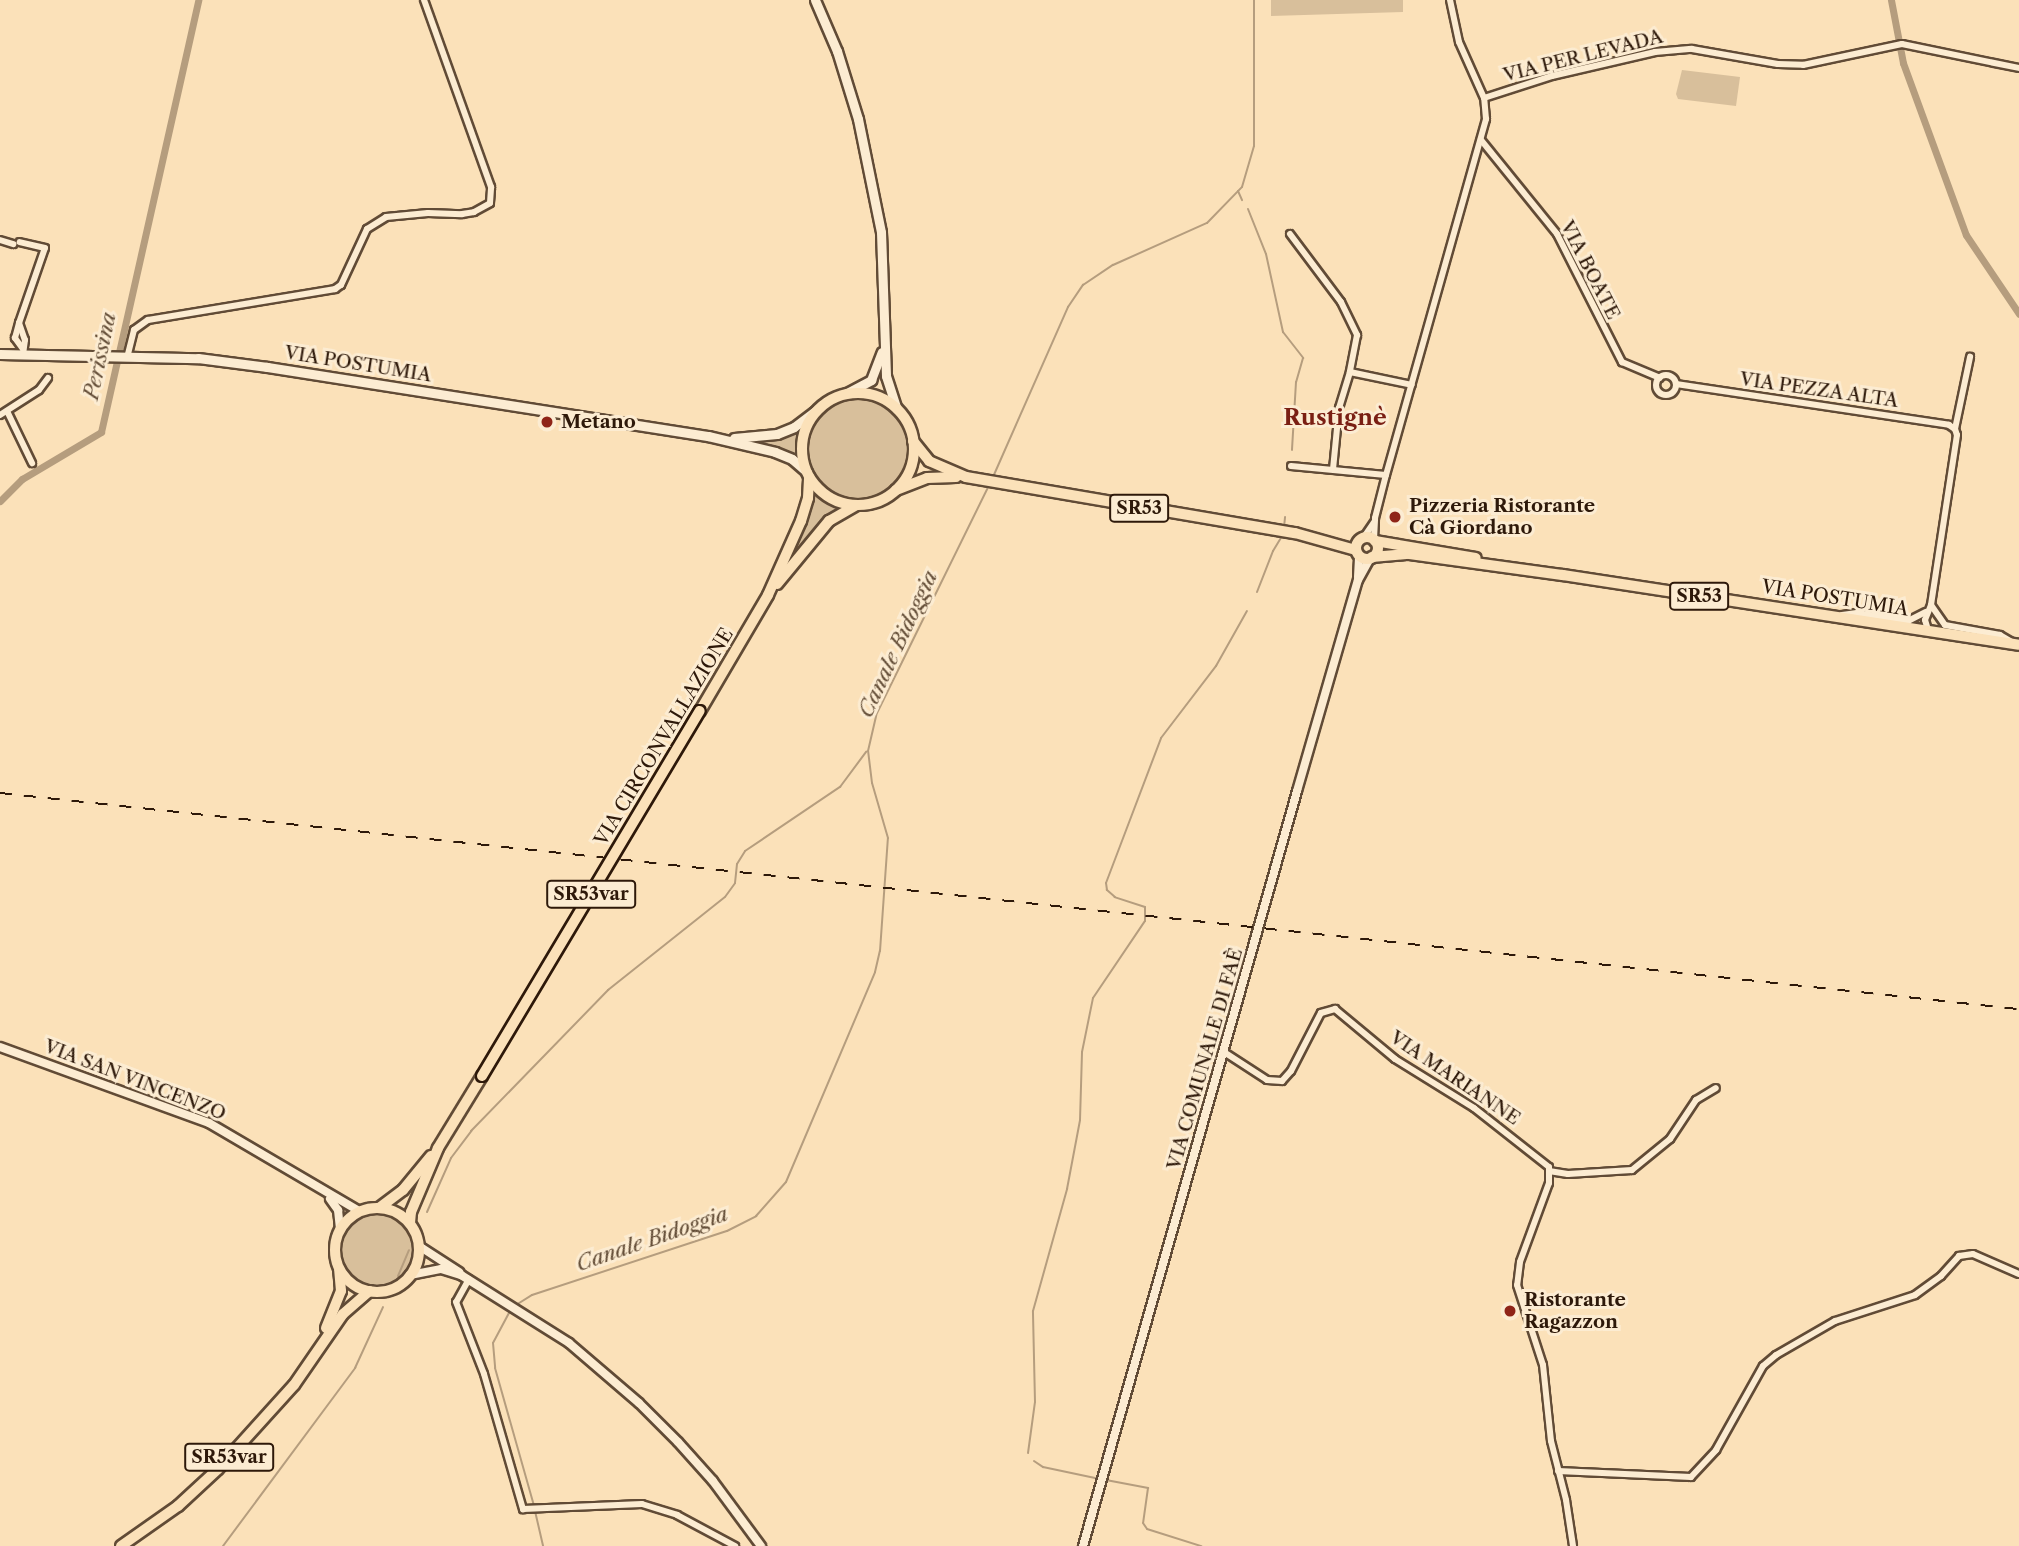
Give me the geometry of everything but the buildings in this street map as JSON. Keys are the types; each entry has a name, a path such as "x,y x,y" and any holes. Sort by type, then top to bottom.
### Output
{"main road":[{"path":"815,0 837,51 861,132 881,232 887,382 897,409"},
{"path":"857,505 832,499 808,474 802,454 803,436 819,408 864,386 876,373 885,340"},
{"name":"VIA POSTUMIA","path":"0,354 23,352 127,358 198,358 267,367 708,436 775,452 792,459 808,474"},
{"path":"845,394 875,396 897,409"},
{"name":"VIA POSTUMIA","path":"708,436 749,438 777,434 797,425 819,408"},
{"name":"SR53","path":"897,409 909,427 913,441"},
{"name":"VIA POSTUMIA","path":"913,441 929,461 966,477 986,482 1287,532 2018,645"},
{"path":"896,490 907,475 912,461 913,441"},
{"name":"VIA CIRCONVALLAZIONE","path":"379,1208 403,1190 438,1148 701,711 768,596 801,521 808,498 808,474"},
{"name":"VIA POSTUMIA","path":"896,490 927,478 966,477"},
{"name":"SR53","path":"857,505 873,503 896,490"},
{"name":"VIA CIRCONVALLAZIONE","path":"768,596 829,521 857,505"},
{"name":"VIA POSTUMIA","path":"1364,544 1371,558 1409,554 1563,575"},
{"path":"1364,544 1378,550 1371,558"},
{"name":"VIA CIRCONVALLAZIONE","path":"410,1223 411,1212 438,1148"},
{"path":"379,1208 396,1212 410,1223 419,1246 417,1261 410,1275"},
{"name":"SR53var","path":"359,1212 379,1208"},
{"path":"340,1229 359,1212"},
{"name":"SR53var","path":"317,1348 341,1291 339,1269 334,1255 340,1229"},
{"path":"339,1269 354,1285 369,1291"},
{"name":"SR53var","path":"121,1546 178,1506 218,1469 272,1411 343,1314 369,1291 394,1288 410,1275"}],"street":[{"path":"127,358 134,330 148,320 335,289 341,285 367,229 386,217 462,214 474,212 490,203 491,187 424,0"},
{"path":"1364,544 1374,522 1481,140 1487,108 1459,42 1450,0"},
{"name":"VIA PER LEVADA","path":"1484,98 1517,85 1655,52 1692,49 1778,64 1803,65 1898,44 2019,68"},
{"name":"VIA BOATE","path":"1481,140 1557,234 1614,352 1622,362 1659,379"},
{"path":"1290,233 1341,302 1355,327 1357,339 1339,408 1333,469"},
{"path":"0,240 46,248 15,338 23,352"},
{"path":"1928,630 1925,620 1931,605 1957,436 1955,429 1970,357"},
{"path":"1350,372 1412,386"},
{"path":"1671,377 1676,384 1672,393 1663,394 1657,387 1659,379 1671,377"},
{"path":"0,415 39,390 48,378"},
{"name":"VIA PEZZA ALTA","path":"1676,384 1949,425 1955,429"},
{"path":"7,411 32,463"},
{"path":"1291,466 1386,475"},
{"name":"VIA COMUNALE DI FAÈ","path":"1083,1546 1358,580 1364,544"},
{"name":"VIA COMUNALE DI FAÈ","path":"1358,580 1371,558"},
{"path":"1836,616 1857,614 1908,621 1922,616 1931,605"},
{"path":"1931,605 1945,625 2000,635 2018,645"},
{"name":"VIA MARIANNE","path":"1224,1052 1268,1080 1282,1081 1292,1072 1321,1013 1335,1009 1401,1063 1474,1108 1527,1147 1549,1171"},
{"name":"VIA SAN VINCENZO","path":"0,1047 199,1118 275,1160 359,1212"},
{"path":"1573,1546 1568,1509 1551,1441 1544,1365 1519,1295 1517,1273 1544,1201 1549,1171 1568,1174 1632,1170 1670,1139 1696,1100 1716,1088"},
{"path":"326,1194 338,1210 340,1229"},
{"path":"419,1246 569,1343 639,1403 696,1461 761,1546"},
{"path":"1558,1471 1692,1477 1716,1450 1763,1366 1776,1355 1835,1321 1915,1295 1941,1276 1959,1256 1973,1254 2019,1274"},
{"path":"410,1275 441,1269 465,1277"},
{"path":"465,1277 456,1302 484,1374 521,1505 527,1511 642,1504 677,1515 735,1546"}],"shaded area":[{"path":"1271,0 1403,0 1403,12 1271,16"},
{"path":"1682,70 1740,77 1736,106 1678,99 1676,94"},
{"path":"857,399 876,403 892,414 903,430 907,449 903,468 892,484 876,495 857,499 838,495 822,484 811,468 807,449 811,430 822,414 838,403"},
{"path":"800,426 798,462 738,441 775,438"},
{"path":"812,490 827,504 840,508 829,517 780,576"},
{"path":"376,1211 391,1214 403,1223 412,1235 415,1250 412,1265 403,1277 391,1286 376,1289 361,1286 349,1277 340,1265 337,1250 340,1235 349,1223 361,1214"}],"waterway":[{"name":"Perissina","path":"0,501 22,479 101,432 198,0"},
{"name":"Canale Bidoggia","path":"993,477 1068,307 1083,285 1113,265 1207,223 1242,187 1254,146 1254,0"},
{"path":"1891,0 1903,63 1966,235 2019,314"},
{"path":"1238,191 1242,200"},
{"path":"1248,209 1266,254 1283,332 1303,358 1296,382 1292,450"},
{"name":"Canale Bidoggia","path":"516,1305 532,1295 727,1231 756,1216 786,1182 875,972 880,951 888,838 872,783 868,751 876,715 989,485"},
{"path":"1284,527 1285,517"},
{"path":"1257,592 1273,551 1282,536"},
{"path":"1028,1453 1035,1402 1033,1311 1067,1189 1080,1120 1082,1052 1093,998 1145,921 1145,907 1115,897 1107,890 1106,883 1161,738 1216,666 1247,611"},
{"path":"427,1212 451,1158 471,1131 608,990 725,897 735,883 737,864 745,851 840,787 866,752"},
{"path":"398,1276 409,1250"},
{"path":"223,1546 355,1368 383,1307"},
{"name":"Canale Bidoggia","path":"510,1311 493,1343 495,1368 534,1506"},
{"path":"1034,1461 1043,1467 1100,1479"},
{"path":"1106,1480 1148,1488 1143,1523 1147,1529 1201,1546"},
{"name":"Canale Bidoggia","path":"535,1511 543,1546"}],"railway":[{"path":"0,793 2019,1009"}],"place":[{"name":"Metano","path":"547,422"},
{"name":"Pizzeria Ristorante Cà Giordano","path":"1395,517"},
{"name":"Ristorante Ragazzon","path":"1510,1311"}],"district":[{"name":"Rustignè","path":"1335,417"}]}
